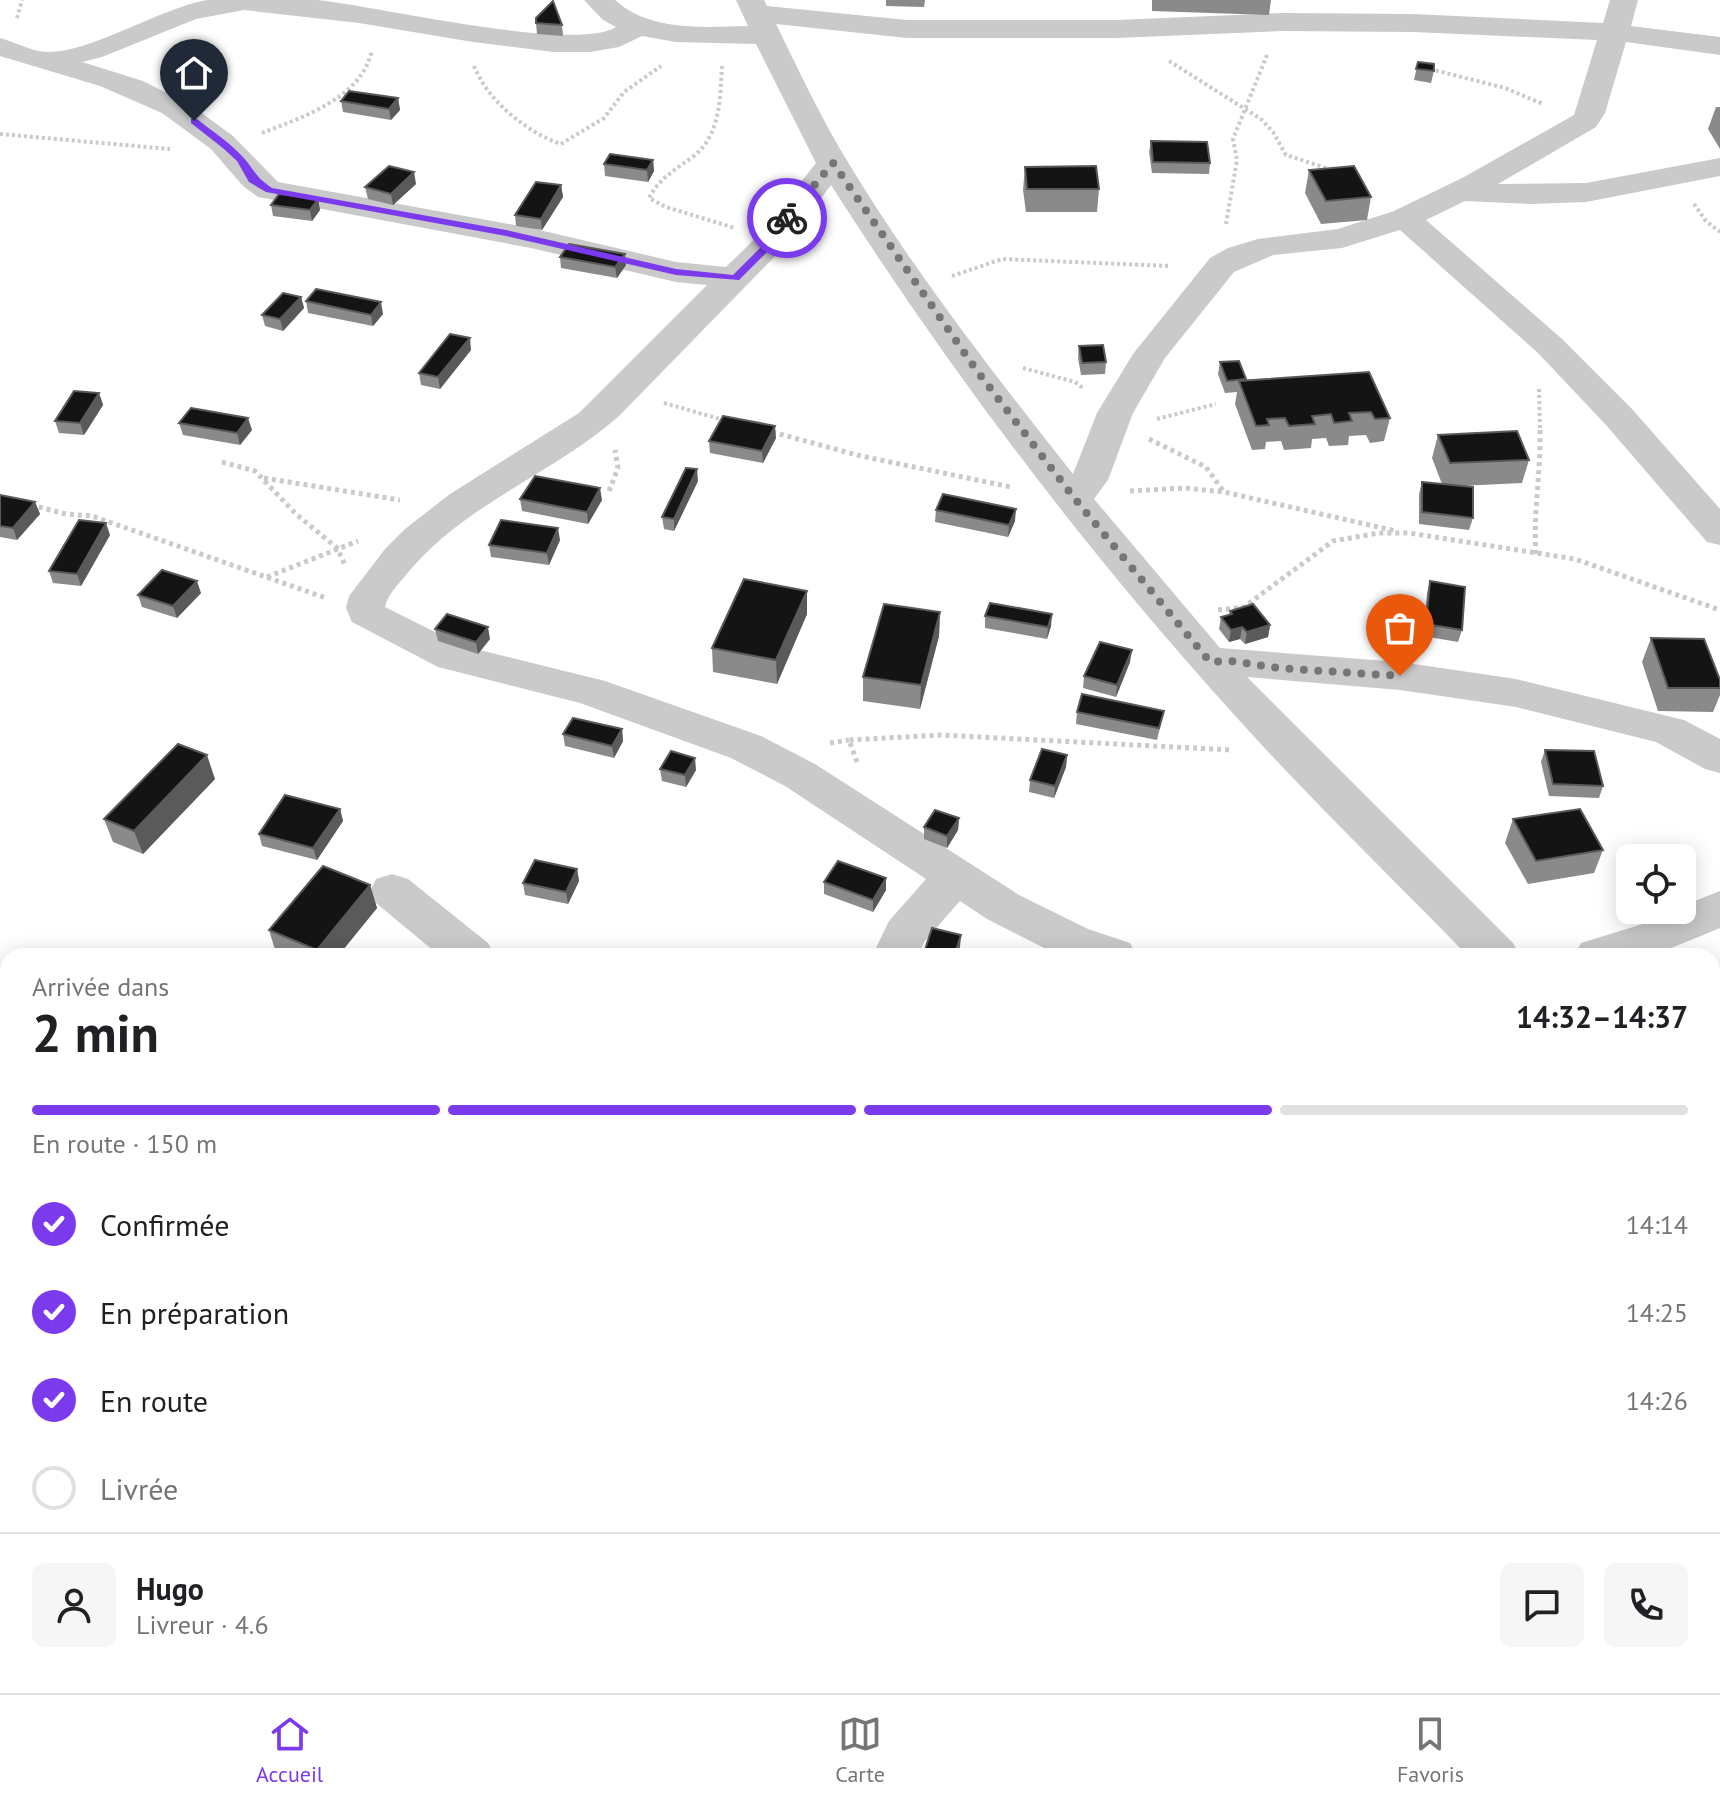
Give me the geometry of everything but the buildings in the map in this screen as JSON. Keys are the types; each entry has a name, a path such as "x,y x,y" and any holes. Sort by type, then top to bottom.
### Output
{"street":[{"path":"598,0 619,20 636,27 705,34 758,16 824,11 907,29 1117,29 1292,15 1613,32 1720,46"},
{"path":"1075,499 1089,480 1115,413 1150,354 1222,265 1240,255 1270,246 1342,238 1405,218 1585,121 1624,0"},
{"path":"0,73 92,51 189,12 236,1 378,17 505,39 569,44 619,39 631,34 636,27"},
{"path":"758,16 784,75 833,163 917,287 1075,499 1210,662 1489,948"},
{"path":"0,47 116,83 171,106 227,147 253,180 269,190 506,233 676,272 735,278"},
{"path":"833,163 766,247 709,300 609,406 564,441 505,473 445,514 396,560 366,606 412,639 452,657 590,691 746,747 800,775 1003,907 1090,948"},
{"path":"1460,191 1551,195 1606,190 1690,169 1720,167"},
{"path":"1405,218 1550,346 1619,417 1720,533"},
{"path":"1210,662 1231,661 1278,668 1400,676 1516,693 1669,730 1720,758"},
{"path":"898,948 905,933 955,877"},
{"path":"392,891 462,948"},
{"path":"1622,948 1662,935 1720,908"}],"path":[{"path":"1224,237 1237,160 1233,139 1244,108 1292,15"},
{"path":"0,134 158,149 227,147 285,124 345,93 372,59 371,28 378,17"},
{"path":"1117,29 1244,108 1273,132 1286,155 1339,172"},
{"path":"454,30 470,46 476,78 501,104 552,142 561,144 604,118 624,92 705,34 722,66 723,95 715,125 703,146 659,179 649,198 657,205 719,220 766,247"},
{"path":"1419,64 1505,88 1585,121"},
{"path":"917,287 1002,259 1175,265"},
{"path":"1536,554 1534,527 1541,468 1539,385 1550,346"},
{"path":"637,379 667,405 737,424"},
{"path":"769,431 791,440 928,471 1075,499"},
{"path":"222,462 255,471 296,514 337,548 366,606"},
{"path":"261,478 445,514"},
{"path":"1119,491 1185,488 1224,492 1409,533 1575,559 1720,610"},
{"path":"29,504 66,514 92,516 266,577 366,606"},
{"path":"266,577 337,548 445,514"},
{"path":"1209,611 1244,607 1333,541 1369,534 1409,533"},
{"path":"860,768 849,740 941,735 1297,753"}],"way so far":[{"path":"787,218 833,163 977,371 1075,499 1210,662 1231,661 1278,668 1400,676"}],"route":[{"path":"194,121 240,160 258,185 269,190 506,233 676,272 735,278 766,247 787,218"}]}
